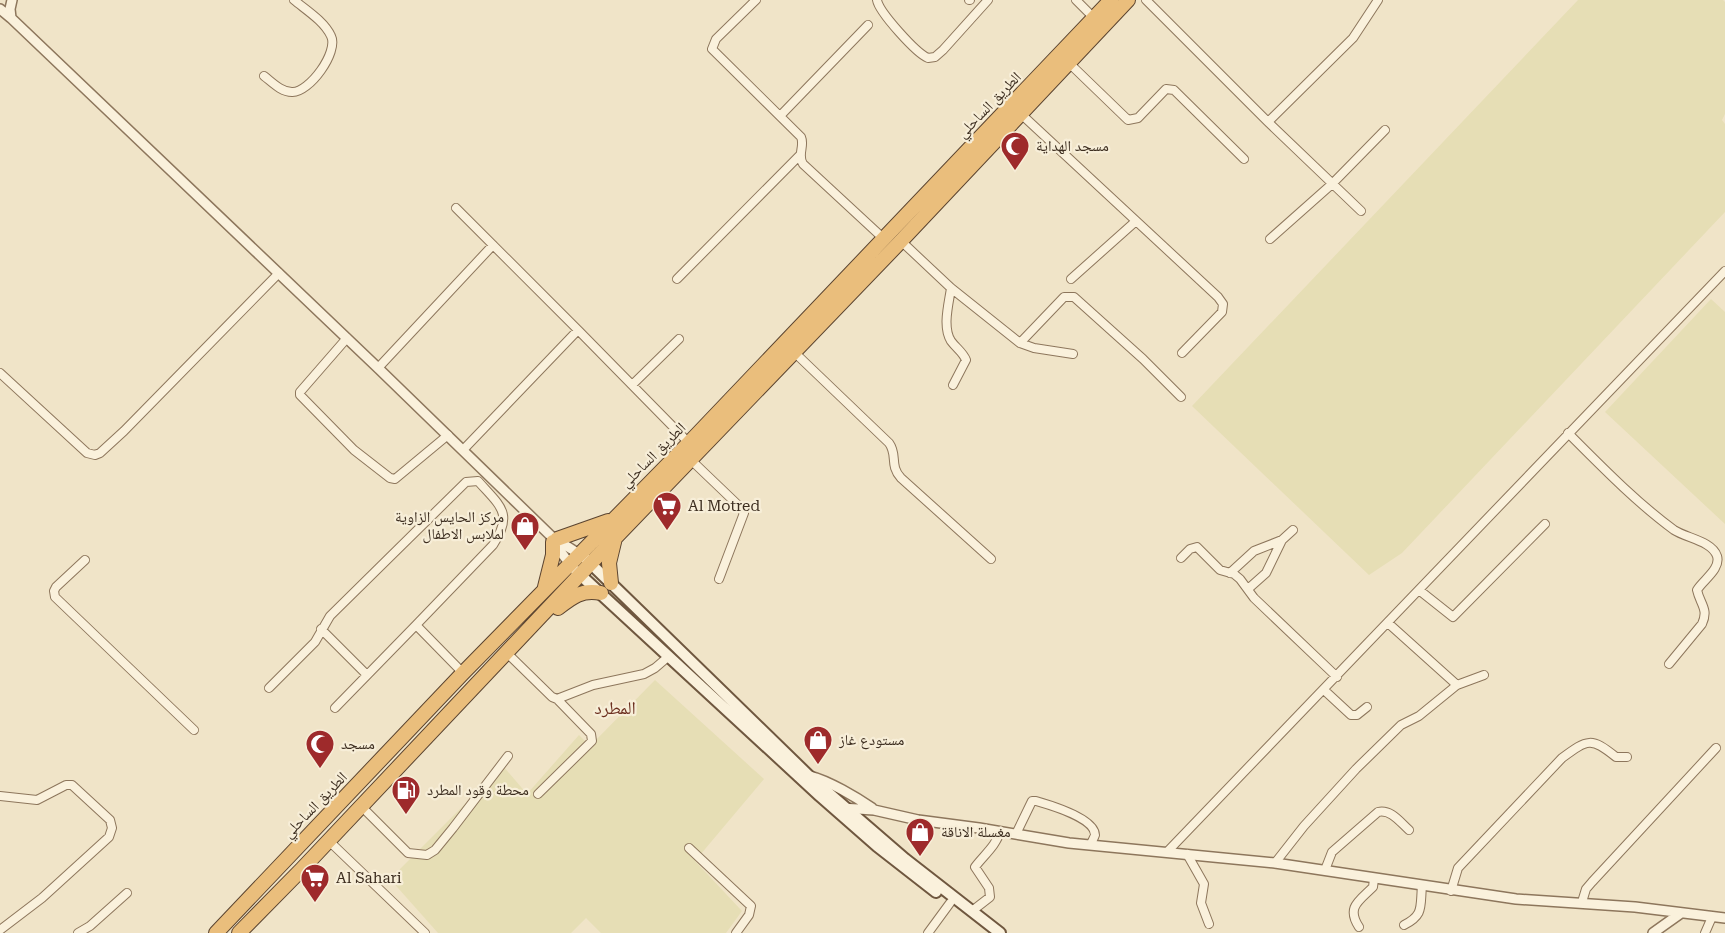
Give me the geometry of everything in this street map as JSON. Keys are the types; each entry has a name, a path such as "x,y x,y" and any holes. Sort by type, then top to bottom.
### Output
{"highway":[{"name":"الطريق الساحلي","path":"216,933 612,519 689,443 1111,0"},
{"name":"الطريق الساحلي","path":"239,933 901,241 1128,0"},
{"path":"544,590 551,566 554,540 612,519"},
{"path":"611,583 609,563 615,538"},
{"path":"542,614 551,612 573,596 584,592 601,593"}],"main road":[{"path":"579,554 591,563 883,850 989,933"},
{"path":"570,564 669,656 840,808 1000,933"}],"street":[{"path":"11,18 12,0"},
{"path":"264,76 277,87 296,92 303,88 328,61 333,49 333,38 317,19 294,0"},
{"path":"756,0 713,42 712,49 801,137 800,155 803,164 884,239"},
{"path":"877,0 881,10 916,50 928,58 935,57 943,50 988,0"},
{"path":"1076,0 1094,18"},
{"path":"1146,0 1268,123 1360,211"},
{"path":"1268,123 1353,38 1378,0"},
{"path":"0,9 448,435 554,540 570,564"},
{"path":"780,116 868,25"},
{"path":"1069,63 1128,120 1138,118 1166,89 1173,90 1244,159"},
{"path":"1021,114 1223,304 1222,312 1182,353"},
{"path":"1270,239 1332,184 1385,130"},
{"path":"677,279 800,155"},
{"path":"456,208 689,443"},
{"path":"1071,279 1136,221"},
{"path":"901,241 951,288 1020,343 1034,348 1073,354"},
{"path":"378,368 494,245"},
{"path":"1167,852 1725,270"},
{"path":"0,373 87,453 95,455 124,431 279,273"},
{"path":"951,288 947,332 966,360 952,385"},
{"path":"1020,343 1064,297 1074,297 1143,359 1181,397"},
{"path":"463,450 578,330"},
{"path":"347,338 300,392 303,400 346,443 394,479 448,435"},
{"path":"633,385 679,339"},
{"path":"794,352 889,443 893,448 894,469 900,478 991,559"},
{"path":"1568,433 1647,508 1677,531 1710,547 1716,553 1718,561 1716,568 1697,590 1705,607 1706,616 1669,664"},
{"path":"691,460 744,513 719,579"},
{"path":"269,688 315,642 330,616 466,482 478,481 498,505 505,518 502,532 481,558 335,708"},
{"path":"1419,590 1453,617 1545,524"},
{"path":"1230,573 1254,551 1282,540 1293,530"},
{"path":"554,540 579,554"},
{"path":"1248,589 1266,573 1282,540"},
{"path":"1181,558 1190,549 1197,547 1220,570 1240,579 1254,598 1337,677"},
{"path":"85,560 56,587 55,597 194,730"},
{"path":"1388,623 1457,685"},
{"path":"416,625 464,673"},
{"path":"321,629 367,675"},
{"path":"507,652 591,734 592,741 538,794"},
{"path":"557,699 593,685 644,674 656,668 669,656"},
{"path":"1275,863 1304,826 1356,769 1401,725 1419,716 1457,685 1484,675"},
{"path":"1324,690 1351,715 1358,715 1367,707"},
{"path":"1451,891 1458,868 1562,758 1575,748 1589,742 1600,745 1616,757 1627,757"},
{"path":"1582,902 1592,882 1716,748"},
{"path":"361,806 408,853 427,855 435,850 453,828 508,756"},
{"path":"809,776 854,796 874,810"},
{"path":"0,796 38,800 66,785 72,785 110,819 112,828 109,837 42,898 0,930"},
{"path":"1016,834 1032,801 1036,801 1087,822 1095,835 1092,844"},
{"path":"840,808 874,810 918,820 1069,843 1275,863 1451,891 1516,899 1582,902 1725,918"},
{"path":"1325,870 1332,852 1378,812 1385,811 1391,814 1409,830"},
{"path":"972,911 990,897 989,888 975,867 998,840 1000,831"},
{"path":"329,841 425,933"},
{"path":"689,848 751,906 749,915 736,933"},
{"path":"1187,854 1204,884 1201,900 1209,924"},
{"path":"1359,927 1352,917 1353,911 1373,887 1374,879"},
{"path":"1404,925 1417,918 1420,913 1422,886"},
{"path":"78,933 90,926 127,893"},
{"path":"928,933 951,903"},
{"path":"1653,933 1681,913"},
{"path":"1705,933 1712,917"}],"shaded area":[{"path":"1578,0 1723,0 1725,2 1725,114 1722,120 1725,124 1725,212 1402,553 1369,575 1192,406"},
{"path":"1711,299 1725,312 1725,524 1605,412"},
{"path":"655,680 764,779 695,861 742,911 726,933 601,933 586,918 571,933 438,933 390,879 503,766 527,794 579,735 590,746"}],"place":[{"name":"مسجد الهداية","path":"1015,172"},
{"name":"Al Motred","path":"667,532"},
{"name":"مركز الحايس الزاوية لملابس الاطفال","path":"525,552"},
{"name":"مستودع غاز","path":"818,766"},
{"name":"مسجد","path":"320,770"},
{"name":"محطة وقود المطرد","path":"406,816"},
{"name":"مغسلة الاناقة","path":"920,858"},
{"name":"Al Sahari","path":"315,904"}],"district":[{"name":"المطرد","path":"615,707"}]}
